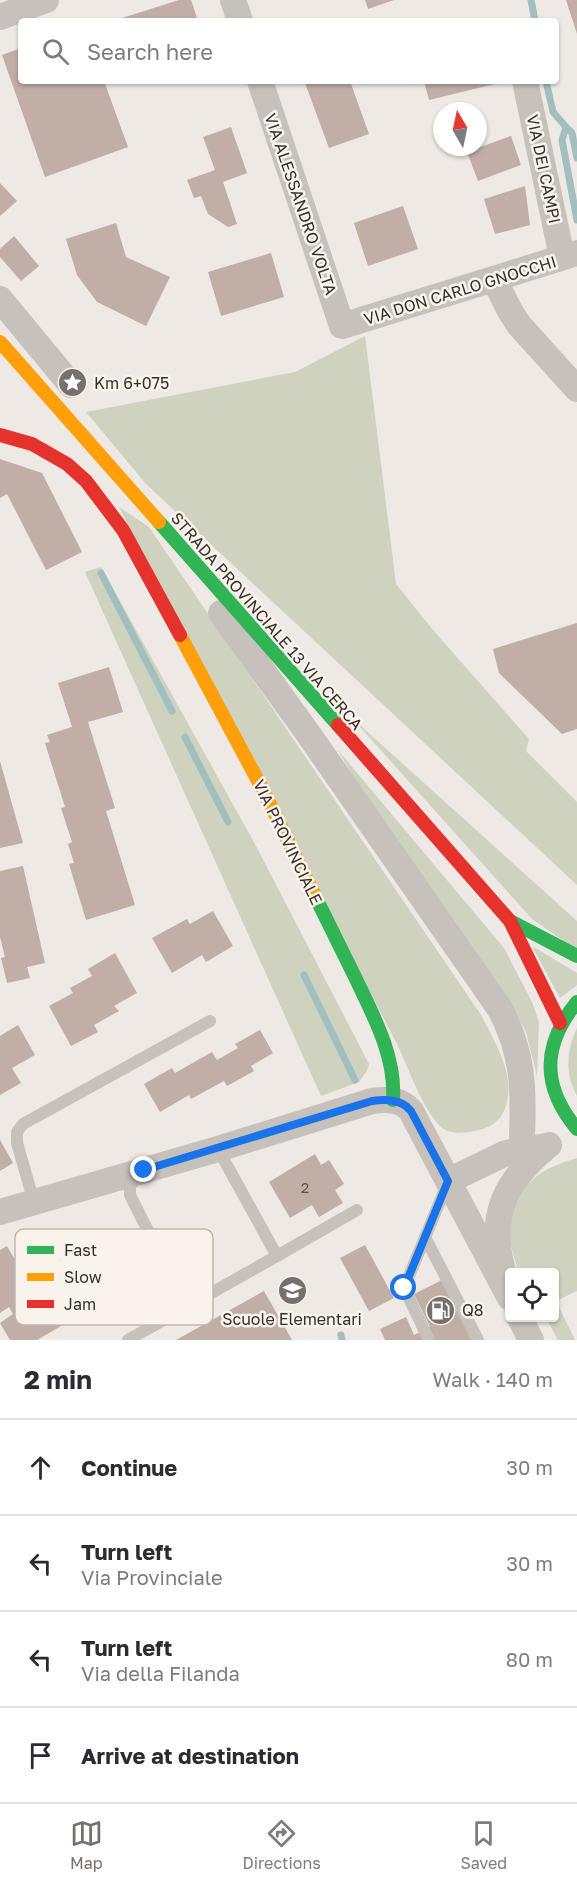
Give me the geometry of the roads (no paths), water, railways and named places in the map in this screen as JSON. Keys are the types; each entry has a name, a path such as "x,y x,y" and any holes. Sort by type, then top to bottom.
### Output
{"street":[{"path":"0,17 46,0"},
{"path":"233,0 239,18"},
{"name":"VIA ALESSANDRO VOLTA","path":"261,84 342,326"},
{"name":"VIA DEI CAMPI","path":"526,84 570,255"},
{"name":"VIA DON CARLO GNOCCHI","path":"342,326 570,255"},
{"path":"494,279 519,325 577,389"},
{"path":"0,299 71,385"},
{"name":"STRADA PROVINCIALE 13 VIA CERCA","path":"0,342 510,921 560,1023"},
{"name":"VIA PROVINCIALE","path":"0,435 32,444 67,464 87,481 123,530 264,792 374,1017 392,1071 393,1100"},
{"path":"150,513 500,1009 512,1034 518,1055 524,1094 514,1145"},
{"name":"STRADA PROVINCIALE 13 VIA CERCA","path":"510,921 577,956"},
{"path":"577,1002 560,1023 550,1049 550,1077 556,1100 577,1129"},
{"path":"448,1181 514,1145 539,1108 550,1077"},
{"path":"0,1212 218,1149 372,1101 393,1100 407,1106 411,1111 505,1287"},
{"path":"514,1145 577,1142"},
{"path":"505,1276 498,1249 498,1223 505,1198 521,1170 549,1145"},
{"path":"522,1322 531,1340"}],"lane":[{"path":"34,1202 18,1148 17,1132 23,1124 210,1021"},
{"path":"218,1149 277,1256"},
{"path":"130,1195 132,1183 144,1170"},
{"path":"429,1340 404,1288 448,1181"},
{"path":"94,1185 117,1188 130,1195 147,1229"},
{"path":"213,1292 357,1210"},
{"path":"425,1237 477,1340"},
{"path":"128,1340 154,1325"}],"waterway":[{"path":"531,0 534,18"},
{"path":"547,84 553,112 566,127 562,140 577,220"},
{"path":"566,127 572,133 577,158"},
{"path":"101,573 172,711"},
{"path":"185,737 228,822"},
{"path":"304,975 355,1080"},
{"path":"341,1335 342,1340"}],"place":[{"name":"Km 6+075","path":"73,383"},
{"name":"Scuole Elementari","path":"292,1291"},
{"name":"Q8","path":"441,1310"}]}
